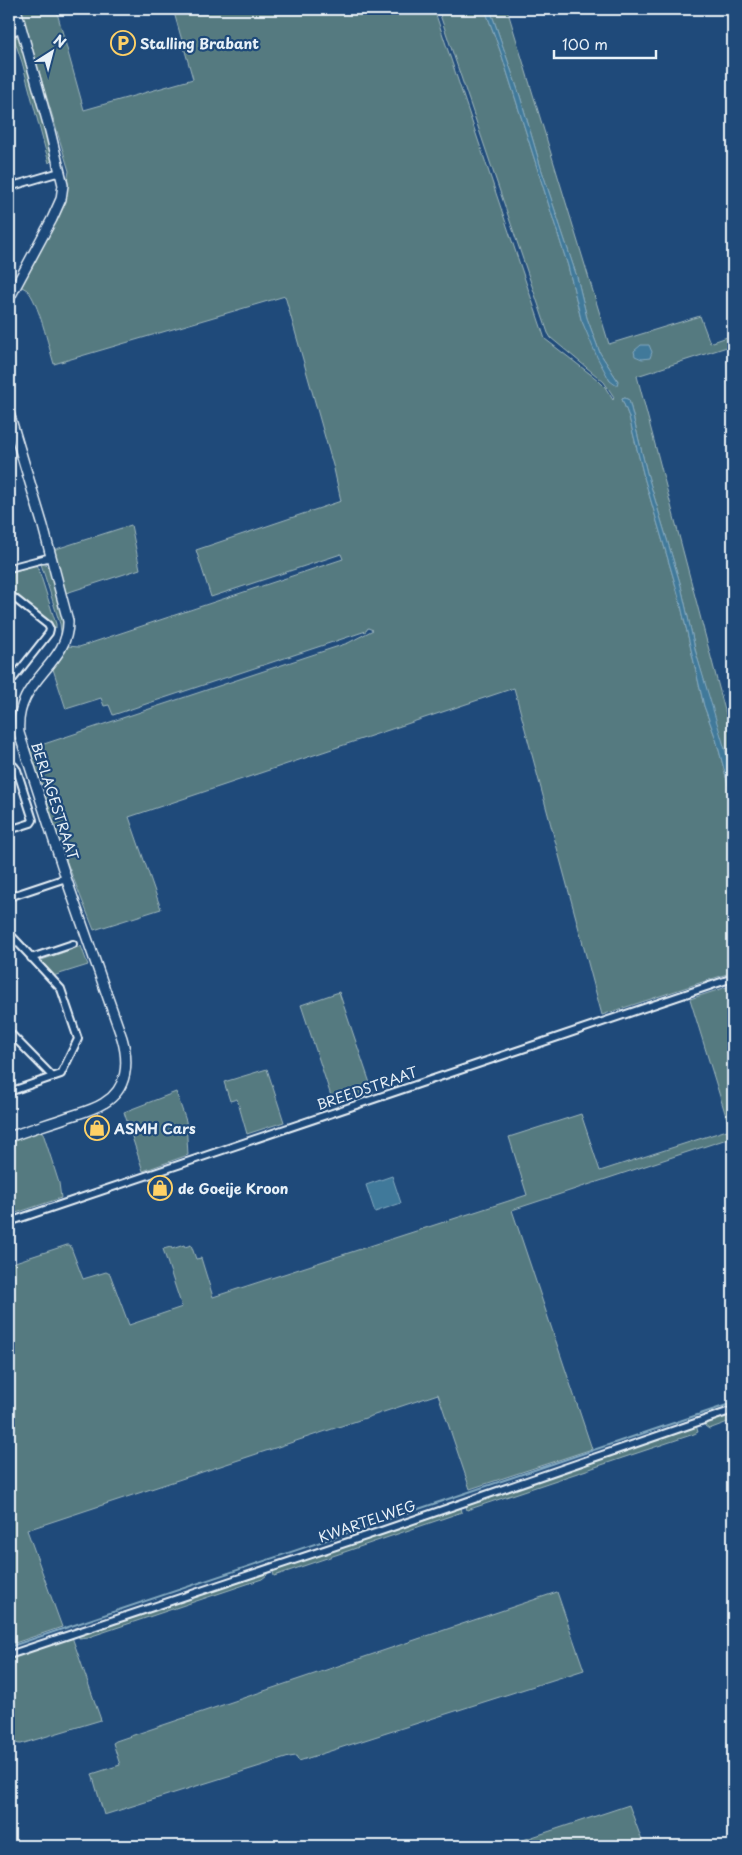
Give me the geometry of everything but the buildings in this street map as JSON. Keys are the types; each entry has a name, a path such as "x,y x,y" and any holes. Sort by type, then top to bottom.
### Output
{"street":[{"path":"9,299 61,199 63,185 16,9"},
{"path":"9,33 21,29"},
{"path":"9,187 60,172"},
{"name":"BERLAGESTRAAT","path":"9,413 67,612 67,633 61,648 20,706 18,723 21,741 127,1056 126,1072 118,1088 108,1101 9,1137"},
{"path":"9,568 51,556"},
{"path":"9,594 48,625 50,629 49,633 11,675 9,684"},
{"path":"9,767 14,766 17,770 33,820 31,823 9,830"},
{"path":"9,897 66,878"},
{"path":"9,933 61,989 78,1039 61,1074 9,1092"},
{"path":"31,958 73,944"},
{"name":"BREEDSTRAAT","path":"9,1222 733,978"},
{"path":"9,1032 53,1077"},
{"name":"KWARTELWEG","path":"9,1654 384,1530 733,1410"}],"green space":[{"path":"20,9 56,9 84,110 193,79 173,9 434,9 545,339 598,380 613,400 614,397 604,382 551,338 548,333 438,9 485,9 502,56 568,266 581,319 610,381 618,381 600,353 587,318 577,277 541,168 520,96 490,9 507,9 609,344 700,316 710,343 733,335 733,345 637,376 733,741 733,781 696,653 681,586 647,473 629,400 622,399 629,417 644,477 679,597 704,706 716,739 733,803 733,972 602,1015 514,688 129,817 161,909 94,930 58,840 29,749 348,643 373,630 368,628 366,631 113,715 109,705 104,706 101,698 66,709 52,666 68,646 79,647 343,559 341,554 211,597 196,550 341,501 334,469 285,296 54,364 43,325 31,295 27,290 19,286 64,199 69,171"},
{"path":"13,36 21,38 51,149 52,160 49,163 22,62"},
{"path":"131,525 140,569 66,593 53,550"},
{"path":"37,564 56,628 9,590 9,573"},
{"path":"41,564 49,568 61,604 63,632 60,641 60,624"},
{"path":"81,946 88,965 53,976 39,961"},
{"path":"733,985 733,1137 512,1210 592,1449 470,1489 438,1394 27,1530 62,1627 9,1645 9,1264 70,1245 83,1279 106,1272 110,1274 129,1325 182,1307 163,1249 191,1245 196,1259 201,1258 213,1297 527,1195 509,1137 581,1114 600,1171 730,1129 690,999"},
{"path":"339,992 373,1092 334,1105 301,1005"},
{"path":"267,1069 284,1122 247,1134 237,1099 230,1101 224,1082"},
{"path":"176,1092 186,1121 188,1155 143,1171 124,1112"},
{"path":"42,1130 59,1183 61,1198 10,1215 9,1141"},
{"path":"733,1413 733,1420 709,1429 705,1426 704,1422"},
{"path":"696,1425 698,1432 694,1434 467,1510 465,1502"},
{"path":"460,1504 462,1512 274,1576 272,1567"},
{"path":"266,1569 267,1575 262,1579 89,1637 79,1638 78,1632"},
{"path":"557,1592 584,1670 299,1761 296,1756 289,1757 104,1815 92,1774 120,1765 113,1743 116,1741"},
{"path":"71,1634 101,1720 21,1744 16,1743 9,1732 9,1655"},
{"path":"629,1805 644,1846 505,1846"}],"water":[{"path":"485,9 490,9 520,96 541,168 577,277 587,318 600,353 618,381 617,386 610,381 597,357 581,319 568,266 502,56"},
{"path":"641,345 649,345 652,352 650,358 642,359 635,356 634,351"},
{"path":"622,399 629,400 647,473 681,586 696,653 730,766 733,781 733,803 716,739 704,706 679,597 644,477 629,417"},
{"path":"392,1176 401,1203 375,1212 366,1185"}],"waterway":[{"path":"9,1647 733,1403"}],"place":[{"name":"Stalling Brabant","path":"123,43"},
{"name":"ASMH Cars","path":"97,1128"},
{"name":"de Goeije Kroon","path":"160,1188"}]}
